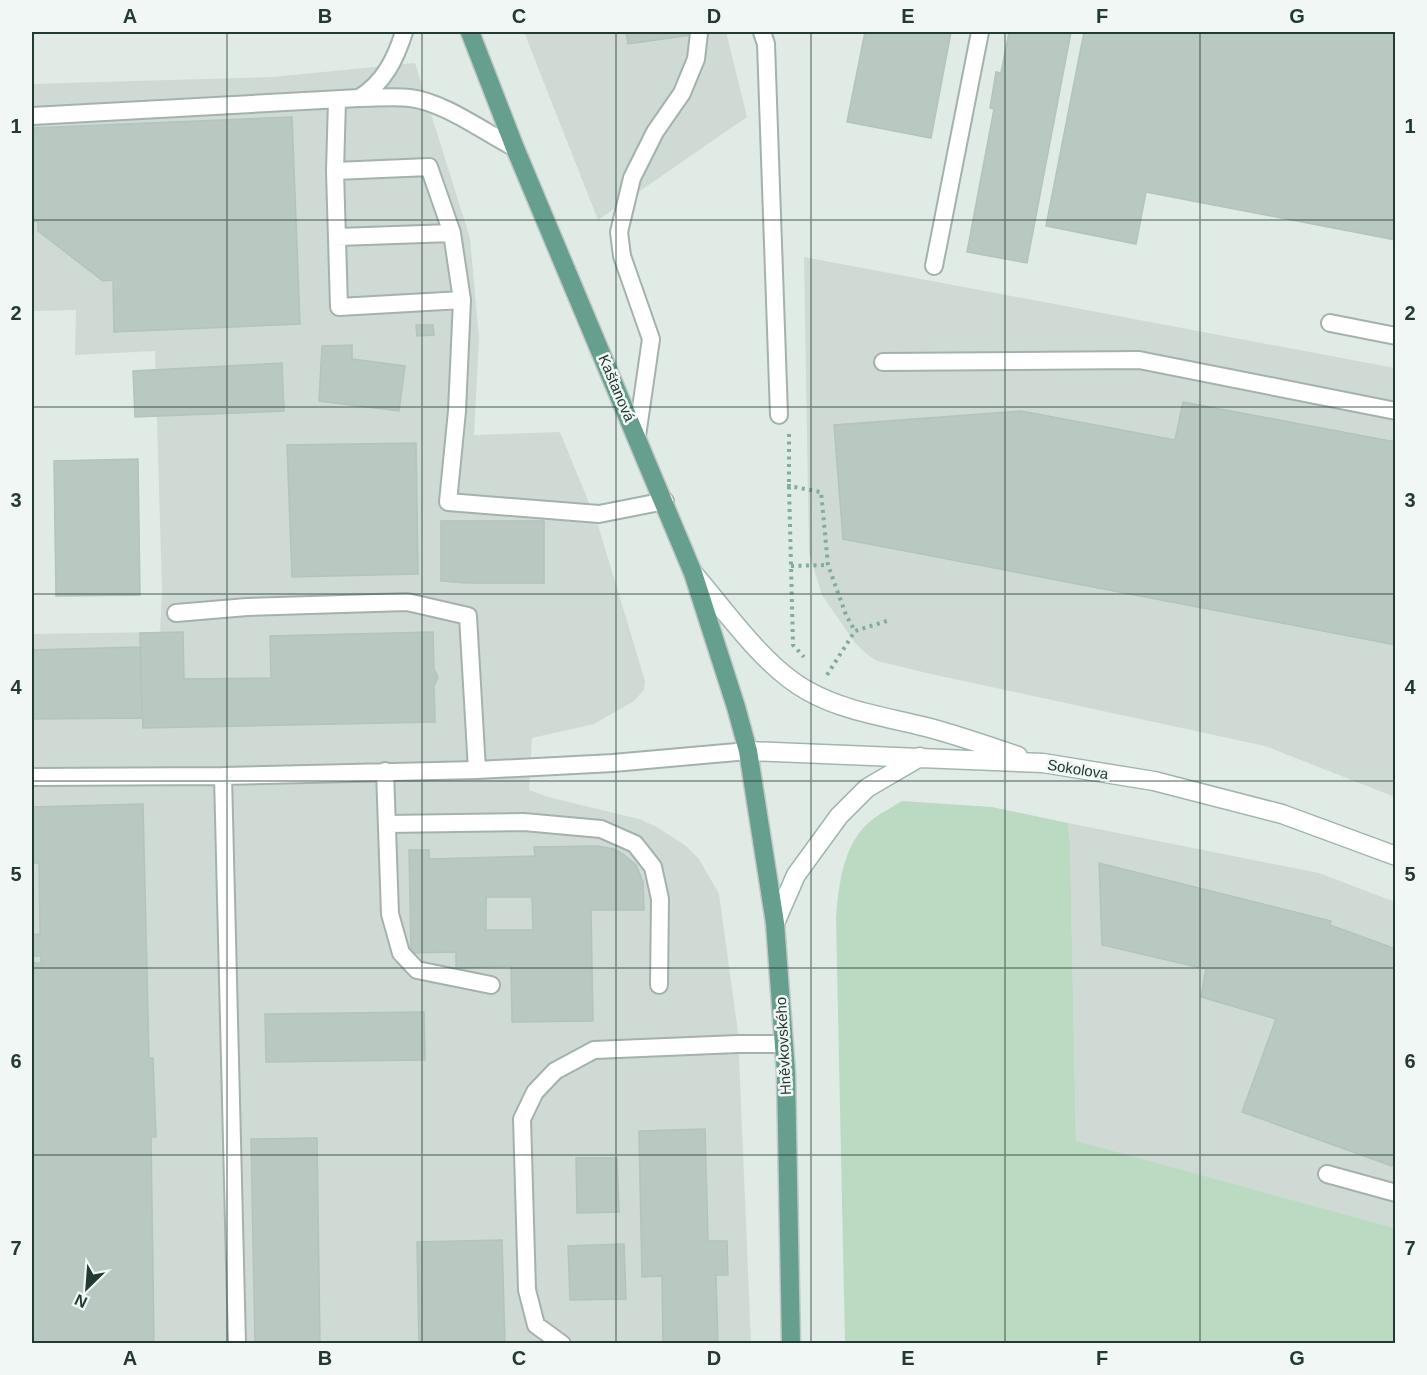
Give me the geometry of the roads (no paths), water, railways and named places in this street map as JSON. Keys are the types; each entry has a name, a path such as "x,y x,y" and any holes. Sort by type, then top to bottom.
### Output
{"main road":[{"name":"Kaštanová","path":"470,32 515,148 665,501 693,573 748,751"},
{"name":"Hněvkovského","path":"748,751 775,923 784,1044 790,1344"}],"street":[{"path":"693,573 765,658 807,691 858,711 929,728 1043,763"},
{"name":"Sokolova","path":"748,751 1043,763 1154,781 1281,814 1395,856"},
{"path":"775,923 796,875 838,816 867,788 920,758"}],"lane":[{"path":"359,98 372,90 384,76 394,59 404,32"},
{"path":"762,32 766,44 779,415"},
{"path":"934,266 980,32"},
{"path":"637,436 651,339 622,256 619,232 632,178 656,132 682,93 696,59 699,33"},
{"path":"32,116 359,98 410,98 432,104 515,148"},
{"path":"338,100 335,171 339,307 462,300"},
{"path":"335,171 429,167 452,233 462,300 457,411 448,502 599,514 665,501"},
{"path":"338,237 452,233"},
{"path":"1330,323 1395,336"},
{"path":"883,362 1139,360 1395,411"},
{"path":"176,613 407,602 468,616 477,770"},
{"path":"32,777 223,776 477,770 748,751"},
{"path":"385,771 390,914 401,953 417,970 491,985"},
{"path":"223,776 237,1344"},
{"path":"387,824 524,822 602,829 635,844 653,867 660,899 659,985"},
{"path":"562,1344 536,1325 527,1290 522,1119 535,1092 555,1071 594,1050 784,1044"},
{"path":"1327,1174 1395,1193"}]}
